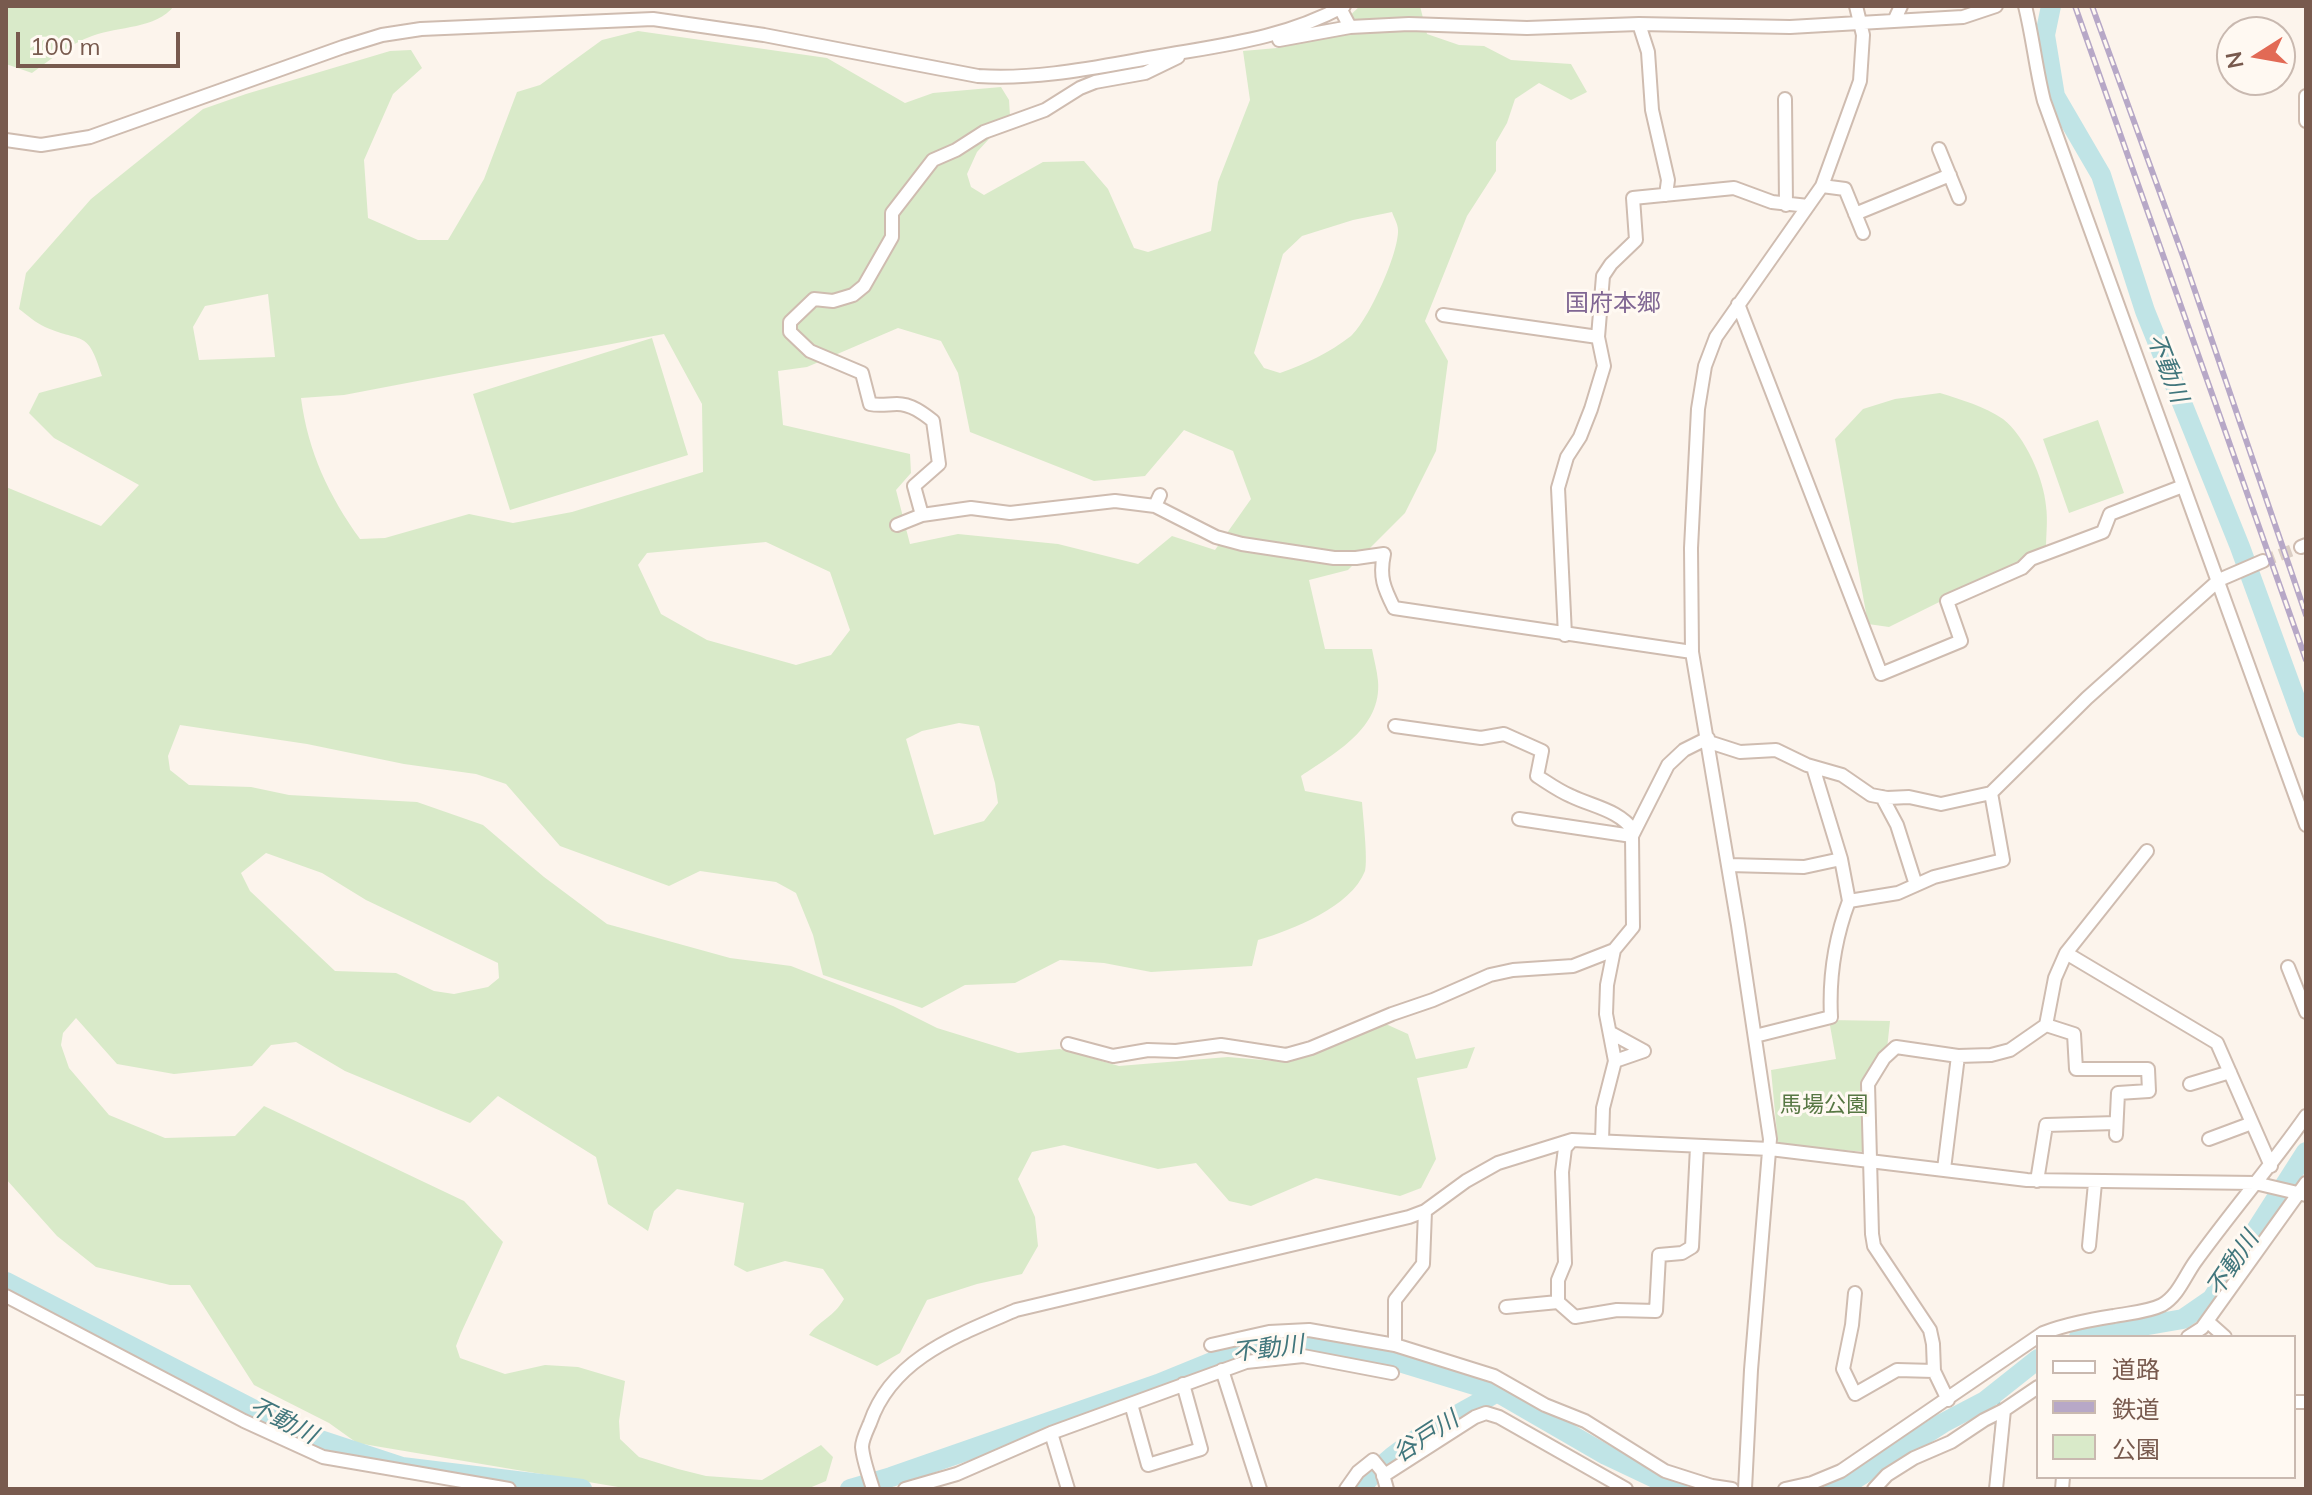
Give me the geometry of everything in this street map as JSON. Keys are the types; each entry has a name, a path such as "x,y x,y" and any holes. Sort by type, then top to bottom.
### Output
{"street":[{"path":"1745,1489 1752,1361 1770,1149 1729,865 1692,652 1691,548 1698,409 1705,366 1716,337 1822,186 1860,81 1862,23 1856,6"},
{"path":"1894,21 1901,6"},
{"path":"1265,38 1278,41 1350,27 1409,24 1527,28 1639,24 1794,27 1963,17 1996,6"},
{"path":"2025,6 2044,101 2306,825"},
{"path":"6,140 41,145 90,137 382,35 603,12 764,35 978,76 1010,78 1093,68 1265,38 1304,26 1342,7 1350,27"},
{"path":"1639,24 1648,52 1652,110 1668,180 1666,195"},
{"path":"922,515 914,486 939,464 933,421 920,410 900,404 870,404 862,373 810,351 790,332 790,322 814,299 833,301 853,295 864,286 892,237 892,213 933,160 984,132 1045,110 1080,88 1095,82 1145,73 1192,50"},
{"path":"2306,96 2306,121"},
{"path":"1785,99 1786,205"},
{"path":"1939,149 1959,198"},
{"path":"1855,214 1950,175"},
{"path":"1822,186 1845,189 1863,233"},
{"path":"1565,635 1558,488 1567,457 1580,437 1591,409 1604,366 1598,337 1603,276 1636,240 1633,198 1734,188 1786,205 1808,206"},
{"path":"1738,304 1881,674 1961,641 1947,601 2022,568 2031,559 2103,532 2110,514 2183,486"},
{"path":"1443,315 1598,337"},
{"path":"897,525 922,515 971,508 1010,513 1115,501 1158,501 1216,537 1242,544 1334,558 1384,554 1380,572 1382,586 1394,608 1692,652"},
{"path":"1633,833 1668,765 1684,750 1708,740 1740,752 1776,750 1813,767 1842,775 1871,795 1909,797 1941,804 1991,793 2087,698 2219,580 2263,561"},
{"path":"1395,726 1481,738 1504,734 1542,751 1537,776 1572,797 1627,820 1633,833 1633,927 1614,950 1607,985 1606,1014 1615,1061 1603,1108 1602,1141"},
{"path":"1755,1036 1831,1017 1830,993 1839,926 1849,901 1841,859 1813,767"},
{"path":"1849,901 1898,893 1934,877 2003,860 1991,793"},
{"path":"1882,797 1897,825 1916,885"},
{"path":"1519,819 1633,833"},
{"path":"1948,1400 1934,1371 1930,1330 1874,1246 1868,1084 1884,1058 1896,1047 1958,1056 1991,1055 2010,1050 2046,1025 2055,978 2066,953 2147,851"},
{"path":"1729,865 1804,867 1841,859"},
{"path":"1068,1044 1113,1056 1148,1050 1176,1051 1221,1045 1286,1055 1311,1048 1490,975 1513,970 1573,966 1614,950"},
{"path":"2066,953 2217,1043 2271,1166"},
{"path":"2288,967 2306,1012"},
{"path":"2037,1181 2046,1125 2116,1129 2118,1093 2149,1091 2148,1069 2076,1069 2074,1034 2046,1025"},
{"path":"1611,1033 1644,1051 1615,1061"},
{"path":"1944,1169 1958,1056"},
{"path":"2190,1084 2230,1072"},
{"path":"2040,1335 2069,1323 2162,1305 2174,1295 2193,1264 2271,1166 2306,1116"},
{"path":"2209,1139 2252,1123"},
{"path":"1558,1302 1558,1280 1565,1263 1562,1172 1565,1148 1572,1140"},
{"path":"871,1483 862,1445 873,1414 893,1381 934,1348 971,1329 1016,1310 1409,1217 1425,1211 1466,1181 1498,1163 1572,1140 1770,1149 2037,1181 2255,1183 2303,1190 2202,1328 2191,1335"},
{"path":"1506,1307 1558,1302 1575,1317 1617,1310 1656,1311 1659,1255 1682,1253 1692,1247 1697,1147"},
{"path":"2089,1246 2095,1183"},
{"path":"1395,1345 1395,1300 1423,1264 1425,1211"},
{"path":"1855,1293 1843,1369 1855,1394 1897,1370 1934,1371"},
{"path":"6,1296 244,1421 323,1457 509,1489"},
{"path":"2207,1321 2223,1335"},
{"path":"1211,1345 1269,1332 1309,1330 1395,1345 1494,1376 1545,1405 1585,1421 1665,1471 1732,1489"},
{"path":"1785,1489 1812,1483 1841,1471 2036,1338"},
{"path":"905,1489 957,1474 1051,1433 1246,1362 1303,1356 1392,1373"},
{"path":"1222,1370 1260,1489"},
{"path":"1131,1404 1148,1465 1201,1449 1183,1384"},
{"path":"1874,1489 1887,1475 1914,1458 1951,1442 2036,1388"},
{"path":"1996,1489 2004,1410"},
{"path":"1383,1473 1486,1413 1499,1417 1626,1489"},
{"path":"1051,1433 1068,1489"},
{"path":"1346,1489 1358,1472 1373,1460 1383,1473 1387,1489"}],"green space":[{"path":"6,6 174,6 147,23 84,39 32,73 6,64"},
{"path":"1360,6 1420,6 1427,34 1459,45 1484,46 1511,60 1571,64 1587,92 1571,100 1539,83 1515,99 1496,142 1496,171 1467,216 1425,321 1448,361 1436,451 1405,513 1348,570 1309,580 1325,649 1372,649 1376,669 1377,698 1364,726 1354,738 1301,776 1305,791 1362,802 1366,865 1358,884 1334,906 1303,923 1258,940 1252,966 1151,972 1104,963 1060,960 1015,983 965,985 922,1008 823,975 813,935 796,893 776,882 700,871 669,886 560,846 506,784 476,774 180,725 168,756 170,770 189,785 251,787 289,795 417,802 483,825 544,877 607,924 730,958 791,966 893,1006 937,1028 1018,1053 1060,1049 1119,1066 1228,1057 1287,1062 1368,1016 1408,1034 1416,1059 1475,1047 1467,1068 1417,1078 1436,1159 1421,1188 1400,1196 1316,1178 1251,1206 1229,1201 1196,1163 1158,1169 1064,1145 1032,1152 1018,1179 1035,1217 1038,1246 1022,1274 927,1300 900,1353 877,1366 809,1335 844,1299 823,1269 785,1261 747,1272 734,1265 744,1203 677,1189 654,1211 648,1231 608,1204 596,1157 498,1096 470,1123 345,1071 296,1042 271,1045 252,1066 174,1074 117,1064 76,1018 63,1033 61,1045 69,1068 109,1115 165,1138 235,1136 264,1106 464,1201 503,1242 456,1346 460,1358 505,1374 545,1365 578,1367 625,1381 619,1421 620,1439 639,1457 706,1476 762,1480 821,1445 833,1457 826,1481 807,1489 630,1489 357,1443 329,1423 254,1385 190,1285 170,1285 96,1267 57,1236 6,1179 6,487 101,526 139,485 54,438 29,413 39,393 102,376 88,344 42,325 19,309 26,273 91,199 203,109 390,51 411,50 422,68 393,94 364,160 368,218 418,240 448,240 484,179 517,92 540,85 602,40 638,31 827,58 905,103 933,93 1001,87 1009,100 1010,116 977,152 967,174 971,187 984,195 1043,162 1084,161 1108,189 1134,248 1148,252 1211,231 1218,182 1250,100 1243,51 1277,48 1328,36","holes":["1392,212 1398,228 1388,270 1366,316 1351,336 1317,358 1280,373 1264,368 1254,353 1283,254 1302,236","268,294 275,357 199,360 193,327 205,306","898,328 941,341 958,373 970,432 1094,481 1145,476 1184,430 1233,451 1251,499 1215,550 1172,536 1138,564 1058,544 958,534 910,544 896,490 911,473 910,454 783,425 778,371 807,367","664,334 702,404 703,472 572,512 513,523 469,514 385,538 360,539 322,473 309,437 301,398 344,395","766,542 830,572 850,630 831,655 796,665 707,640 661,614 638,565 647,553","959,723 979,726 998,803 984,821 934,835 906,739 922,731","266,853 322,873 366,900 498,963 499,978 488,987 454,994 434,991 396,973 335,971 250,891 241,873"]},
{"path":"652,338 688,455 510,510 473,394"},
{"path":"1940,393 1996,414 2019,436 2032,459 2044,495 2046,549 1889,627 1868,624 1835,439 1863,409 1895,399"},
{"path":"2098,420 2124,493 2069,513 2043,439"},
{"name":"馬場公園","path":"1829,1020 1890,1021 1887,1049 1871,1065 1865,1152 1778,1144 1771,1070 1836,1059"}],"waterway":[{"name":"不動川","path":"2051,6 2045,35 2055,96 2101,175 2145,311 2240,547 2306,728"},
{"name":"不動川","path":"2091,1335 2183,1319 2212,1299 2306,1152"},
{"name":"不動川","path":"6,1282 299,1433 402,1467 582,1489"},
{"name":"不動川","path":"850,1489 1158,1384 1212,1362 1223,1354 1270,1345 1308,1343 1373,1354 1497,1392 1606,1455 1678,1489"},
{"name":"不動川","path":"1834,1489 1985,1401 2036,1361"},
{"path":"1998,1410 2000,1387"},
{"name":"谷戸川","path":"1360,1489 1406,1446 1497,1392"},
{"path":"1990,1489 1997,1417"}],"tunnel":[{"path":"2263,561 2301,547"}],"railway":[{"path":"2075,6 2306,660"},
{"path":"2092,6 2184,259 2306,615"}],"district":[{"name":"国府本郷","path":"1613,304"}]}
